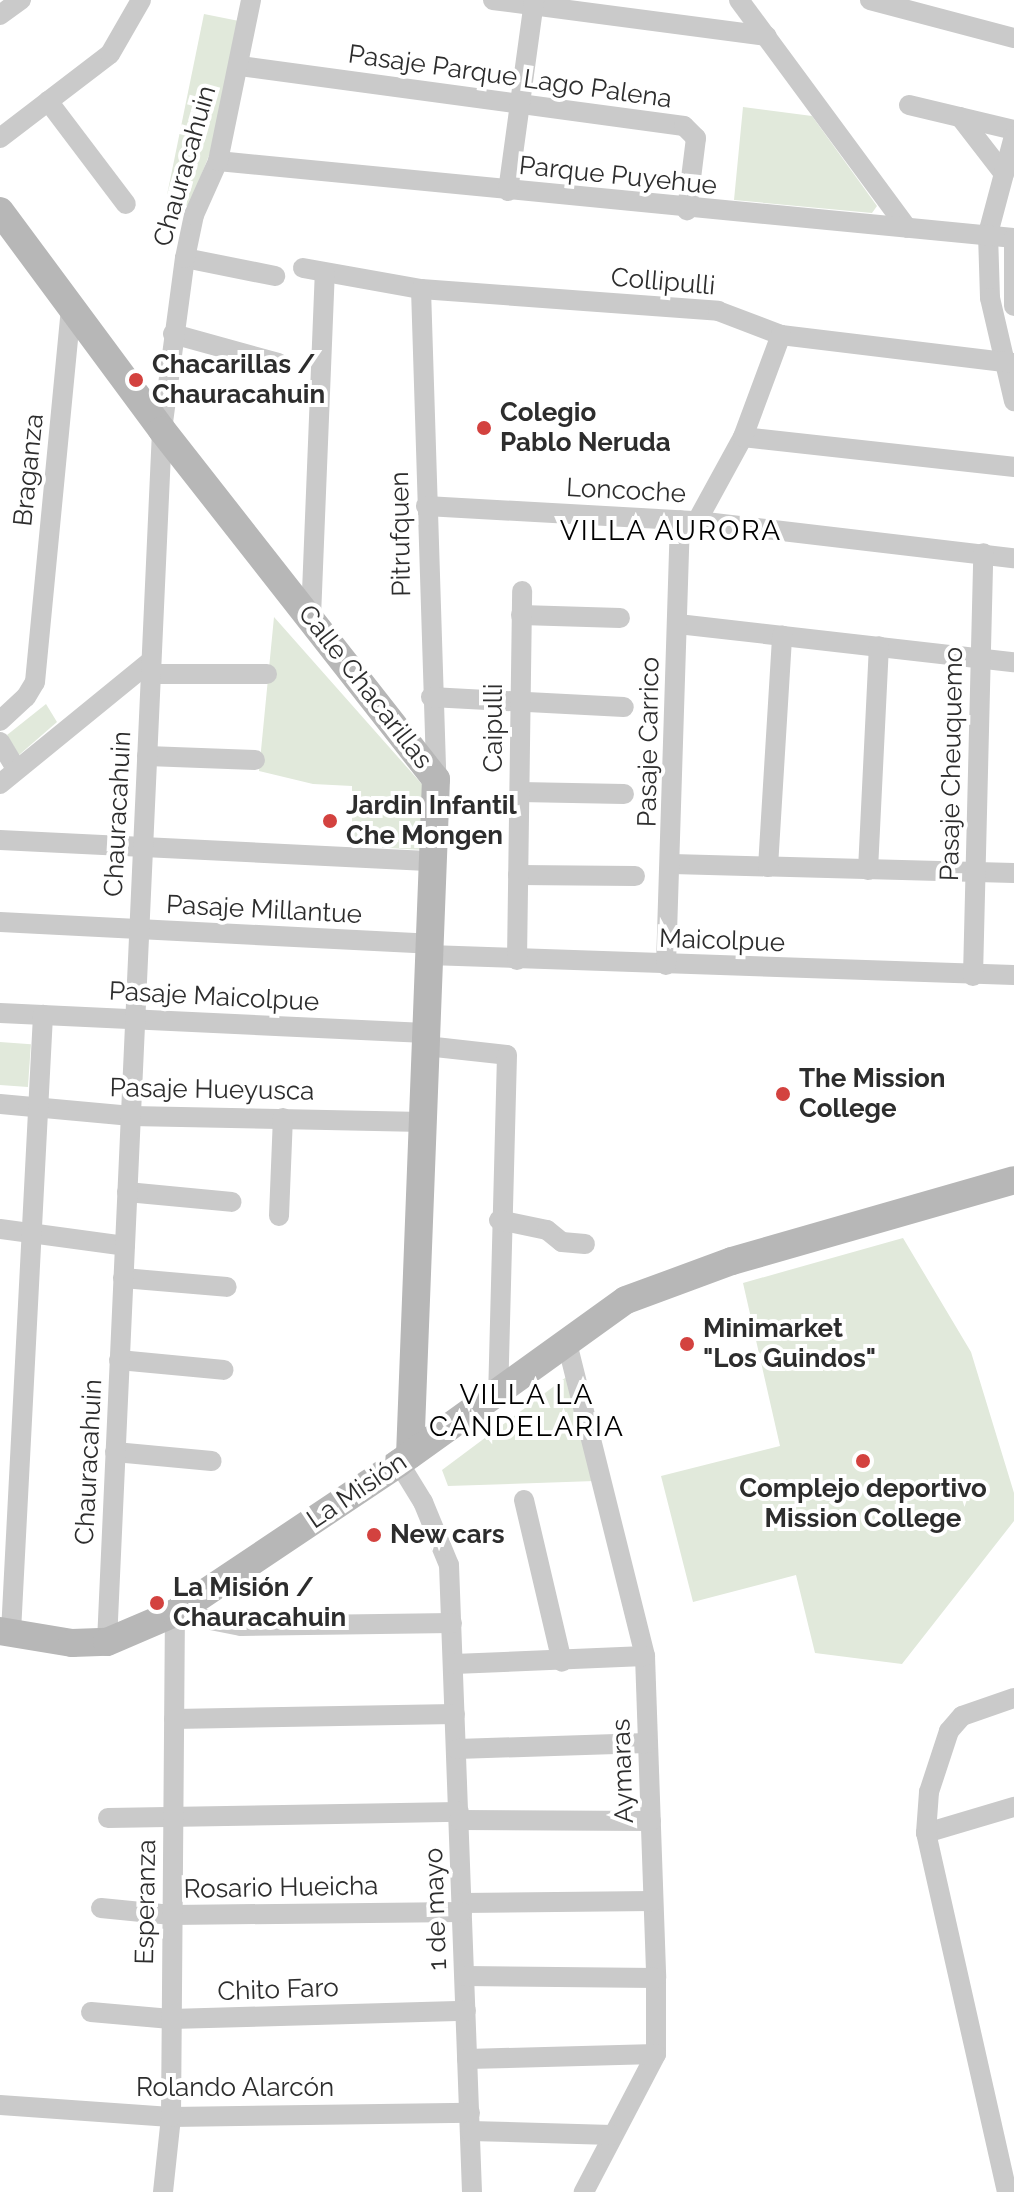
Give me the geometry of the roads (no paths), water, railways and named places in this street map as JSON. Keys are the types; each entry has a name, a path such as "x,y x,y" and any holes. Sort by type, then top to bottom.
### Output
{"street":[{"path":"0,15 21,0"},
{"path":"0,138 110,54 141,0"},
{"name":"Chauracahuin","path":"107,1642 162,430 185,258 194,215 218,161 240,66 251,0"},
{"path":"493,0 767,36"},
{"path":"739,0 907,228"},
{"path":"870,0 1014,38"},
{"path":"508,191 534,3"},
{"name":"Pasaje Parque Lago Palena","path":"240,66 519,107 684,126 696,138 687,210"},
{"path":"48,101 126,204"},
{"path":"909,105 1014,133 988,234 990,298 1008,362 1014,401"},
{"path":"960,117 1004,174"},
{"name":"Parque Puyehue","path":"218,161 687,210 1014,238"},
{"name":"Calle Chacarillas","path":"0,211 162,430 436,779 423,1122 405,1459"},
{"path":"1014,238 1014,306"},
{"path":"185,258 275,276"},
{"name":"Collipulli","path":"303,268 421,289 718,311 781,335 1008,362"},
{"path":"311,617 325,273"},
{"name":"Pitrufquen","path":"421,289 431,697 436,779"},
{"name":"Braganza","path":"0,721 26,697 35,682 71,306"},
{"path":"173,334 278,363"},
{"name":"Pasaje Carrico","path":"666,965 672,864 678,624 688,521 743,437 781,335"},
{"path":"743,437 1014,467"},
{"name":"Loncoche","path":"426,506 688,521 1014,558"},
{"name":"Pasaje Cheuquemo","path":"973,976 983,553"},
{"name":"Caipulli","path":"517,960 522,591"},
{"path":"521,615 620,618"},
{"path":"678,624 1014,662"},
{"path":"768,867 782,635"},
{"path":"868,870 879,646"},
{"path":"0,784 151,667 267,674"},
{"path":"431,697 624,707"},
{"path":"0,742 16,769"},
{"path":"147,756 255,760"},
{"path":"520,792 624,794"},
{"path":"0,840 432,861"},
{"path":"672,864 1014,873"},
{"path":"518,875 635,876"},
{"name":"Pasaje Millantue","path":"0,922 429,950"},
{"name":"Maicolpue","path":"429,950 517,960 1014,975"},
{"name":"Pasaje Maicolpue","path":"0,1013 135,1019 426,1040"},
{"path":"5,1632 10,1443 32,1233 43,1015"},
{"path":"426,1040 507,1055 499,1220 498,1389"},
{"name":"Pasaje Hueyusca","path":"0,1104 37,1110 131,1116 423,1122"},
{"path":"279,1216 283,1118"},
{"name":"La Misión","path":"5,1632 72,1643 107,1642 175,1613 405,1459 566,1339 626,1300 732,1261 1014,1180"},
{"path":"127,1192 232,1202"},
{"path":"499,1220 547,1230 562,1242 585,1244"},
{"path":"0,1229 125,1246"},
{"path":"123,1278 227,1287"},
{"name":"Aymaras","path":"566,1339 645,1656 656,1978 656,2054 584,2192"},
{"path":"496,1345 522,1372"},
{"path":"119,1360 224,1370"},
{"path":"115,1452 212,1461"},
{"name":"1 de mayo","path":"405,1459 449,1565 472,2192"},
{"path":"524,1500 562,1662"},
{"path":"219,1584 216,1601 220,1614 241,1626"},
{"path":"175,1613 241,1626 452,1623"},
{"name":"Esperanza","path":"163,2192 171,2117 175,1613"},
{"path":"454,1664 562,1662 645,1656"},
{"path":"1007,2192 926,1833 929,1792 949,1731 962,1716 1014,1698"},
{"path":"174,1719 455,1714"},
{"path":"457,1749 647,1743"},
{"path":"926,1833 1014,1807"},
{"path":"108,1818 459,1816 651,1821"},
{"name":"Rosario Hueicha","path":"101,1908 172,1915 653,1901"},
{"path":"465,1976 656,1978"},
{"name":"Chito Faro","path":"91,2012 171,2019 466,2011"},
{"path":"467,2059 656,2054"},
{"name":"Rolando Alarcón","path":"0,2105 171,2117 470,2122 612,2135"}],"place":[{"name":"Chacarillas / Chauracahuin","path":"136,380"},
{"name":"Colegio Pablo Neruda","path":"484,428"},
{"name":"Jardin Infantil Che Mongen","path":"330,821"},
{"name":"The Mission College","path":"783,1094"},
{"name":"Minimarket \"Los Guindos\"","path":"687,1344"},
{"name":"Complejo deportivo Mission College","path":"863,1461"},
{"name":"New cars","path":"374,1535"},
{"name":"La Misión / Chauracahuin","path":"157,1603"}],"district":[{"name":"VILLA AURORA","path":"671,531"},
{"name":"VILLA LA CANDELARIA","path":"527,1411"}]}
